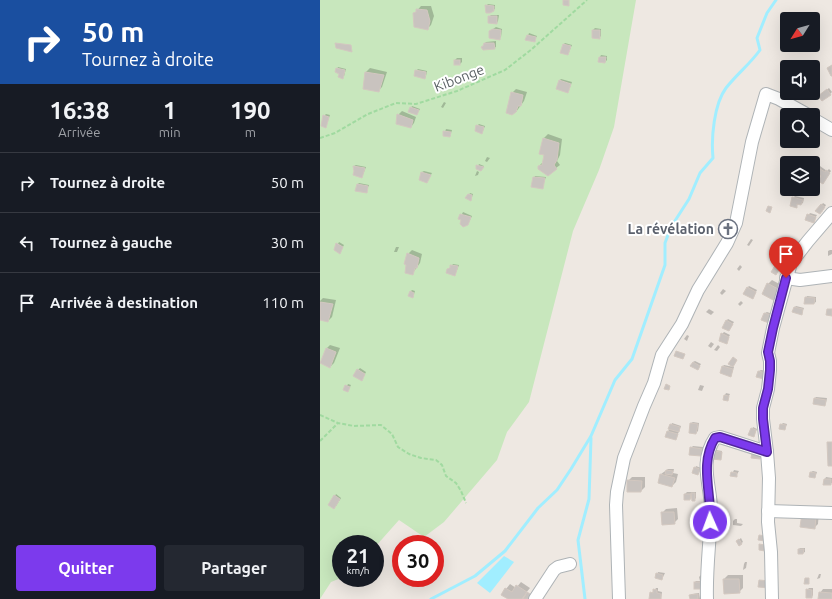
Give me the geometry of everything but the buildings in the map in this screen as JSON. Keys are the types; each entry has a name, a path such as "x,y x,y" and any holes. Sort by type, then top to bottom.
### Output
{"street":[{"path":"619,599 616,505 621,468 629,442 654,383 662,355 682,324 698,290 727,244 736,223 752,142 766,94 795,108"},
{"path":"820,122 832,130"},
{"path":"772,599 768,512 769,478 763,419 763,408 768,389 769,376 770,361 768,352 786,278 792,263 808,241 832,213"},
{"path":"786,278 800,280 832,276"},
{"path":"707,599 707,567 711,510 706,470 710,448 715,438 720,437 767,452"},
{"path":"768,512 832,513"},
{"path":"535,599 554,570 558,567 570,564"}],"path":[{"name":"Kibonge","path":"320,138 335,133 368,114 396,103 416,104 457,91 505,70 532,49 588,0"},
{"path":"320,415 338,423 354,426 381,425 392,434 398,447 409,454 421,458 436,460 442,465 446,476 456,483 466,503"},
{"path":"320,441 338,423"}],"green space":[{"path":"320,0 636,0 614,127 599,170 573,231 529,402 507,432 497,460 444,522 427,535 421,535 399,520 384,537 384,535 332,535 332,582 320,599"}],"water":[{"path":"504,556 514,562 490,593 477,583"}],"waterway":[{"path":"431,599 475,576 505,551 538,508 557,490 591,436 615,380 632,359 665,265 665,243 671,227 689,199 700,173 713,158 712,141 714,122 722,95 730,83 760,50 757,38 767,13 776,0"},
{"path":"585,599 578,540 589,499 591,438"}],"place":[{"name":"La révélation","path":"728,229"}],"route":[{"path":"710,522 711,510 706,470 710,448 715,438 720,437 767,452 763,408 768,389 770,370 768,352 786,278"}]}
